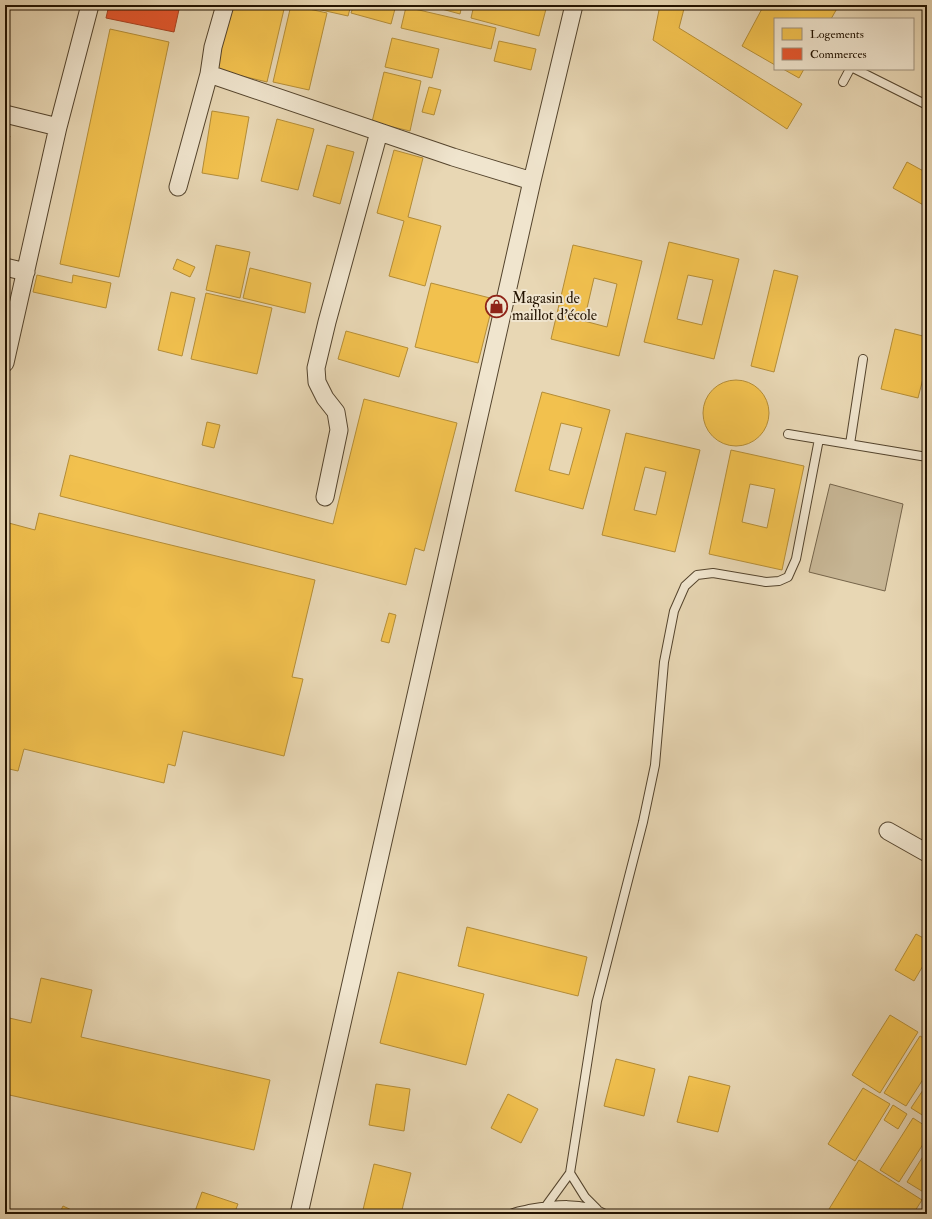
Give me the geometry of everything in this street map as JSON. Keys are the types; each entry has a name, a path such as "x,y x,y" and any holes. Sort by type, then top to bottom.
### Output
{"street":[{"path":"5,363 58,127 90,5"},
{"path":"178,187 209,74 213,47 225,5"},
{"path":"299,1214 532,181 574,5"},
{"path":"209,74 453,157 532,181"},
{"path":"5,114 58,127"},
{"path":"325,497 339,430 336,412 325,398 317,382 316,368 327,322 379,132"},
{"path":"5,267 26,272"},
{"path":"888,831 927,853"}],"lane":[{"path":"844,82 850,70"},
{"path":"857,70 927,105"},
{"path":"850,444 863,359"},
{"path":"788,434 927,457"},
{"path":"546,1206 570,1173 597,1001 643,822 655,765 664,662 674,611 685,586 697,575 713,573 766,582 779,581 788,577 796,559 819,439"},
{"path":"570,1173 585,1196 597,1209 605,1214"},
{"path":"511,1214 514,1212 546,1206 570,1205 597,1209"}],"shaded area":[{"path":"830,484 903,504 885,591 809,572"}],"building: Logements":[{"path":"228,5 285,5 267,82 213,69"},
{"path":"291,5 327,13 309,90 273,82"},
{"path":"299,5 351,5 348,16"},
{"path":"354,5 396,5 391,24 351,13"},
{"path":"427,5 462,5 460,14"},
{"path":"474,5 547,5 539,36 471,18"},
{"path":"660,5 685,5 679,28 802,104 787,129 653,40"},
{"path":"764,5 839,5 832,18 774,18 774,64 742,46"},
{"path":"406,7 496,28 491,49 401,28"},
{"path":"110,29 169,42 119,277 60,264"},
{"path":"392,38 439,49 432,78 385,67"},
{"path":"499,41 536,49 531,70 494,61"},
{"path":"785,70 803,70 799,78"},
{"path":"384,72 421,81 410,131 372,122"},
{"path":"429,87 441,90 434,115 422,112"},
{"path":"212,111 249,117 238,179 202,173"},
{"path":"277,119 314,129 298,190 261,181"},
{"path":"5,134 10,136 5,153"},
{"path":"327,145 354,152 340,204 313,196"},
{"path":"394,150 423,158 408,217 441,226 425,286 389,276 404,221 377,213"},
{"path":"907,162 927,173 927,207 893,188"},
{"path":"669,242 739,259 714,359 644,342","holes":["688,275 713,280 702,325 677,319"]},
{"path":"216,245 250,252 240,298 206,290"},
{"path":"573,245 642,261 619,356 551,339","holes":["594,278 617,284 607,327 584,321"]},
{"path":"177,259 195,267 190,277 173,269"},
{"path":"250,268 311,283 305,313 243,298"},
{"path":"774,270 798,276 774,372 751,366"},
{"path":"37,275 72,283 73,275 111,283 106,308 33,292"},
{"path":"431,283 494,299 478,363 415,347"},
{"path":"171,292 195,298 182,356 158,350"},
{"path":"206,293 272,308 257,374 191,359"},
{"path":"895,329 927,337 927,363 918,398 881,389"},
{"path":"346,331 408,348 399,377 338,359"},
{"path":"736,380 748,383 759,390 766,401 769,413 766,425 759,436 748,443 736,446 724,443 713,436 706,425 703,413 706,401 713,390 724,383"},
{"path":"542,392 610,410 583,509 515,491","holes":["561,423 582,428 569,475 549,470"]},
{"path":"364,399 457,423 424,551 415,548 406,585 60,496 70,455 333,524"},
{"path":"207,422 220,425 214,448 202,445"},
{"path":"626,433 700,450 675,552 602,535","holes":["645,467 666,472 656,515 634,510"]},
{"path":"731,450 804,466 782,570 709,554","holes":["750,484 775,489 767,528 742,522"]},
{"path":"39,513 315,580 292,677 303,679 284,756 183,731 175,766 168,764 164,783 24,749 18,771 5,768 5,522 35,530"},
{"path":"389,613 396,615 389,643 381,641"},
{"path":"467,927 587,957 578,996 458,966"},
{"path":"916,934 927,940 927,959 914,981 895,970"},
{"path":"398,972 484,994 466,1065 380,1043"},
{"path":"41,978 92,990 81,1037 270,1080 254,1150 5,1094 5,1017 31,1023"},
{"path":"890,1015 918,1032 880,1093 852,1075"},
{"path":"920,1036 927,1040 927,1073 906,1106 884,1093"},
{"path":"616,1059 655,1069 644,1116 604,1106"},
{"path":"689,1076 730,1086 718,1132 677,1122"},
{"path":"376,1084 410,1089 404,1131 369,1125"},
{"path":"925,1087 927,1088 927,1118 911,1108"},
{"path":"863,1088 890,1104 855,1161 828,1144"},
{"path":"508,1094 538,1109 521,1143 491,1128"},
{"path":"893,1105 907,1114 898,1129 884,1120"},
{"path":"913,1118 927,1127 927,1138 899,1182 880,1170"},
{"path":"927,1150 927,1190 925,1193 907,1182"},
{"path":"859,1160 922,1200 913,1214 826,1214"},
{"path":"374,1164 411,1173 401,1214 362,1214"},
{"path":"202,1192 238,1204 234,1214 194,1214"},
{"path":"926,1202 927,1214 919,1214"},
{"path":"63,1206 80,1214 59,1214"}],"building: Commerces":[{"path":"109,5 180,5 174,32 106,18"}],"place":[{"name":"Magasin de maillot d'école","path":"496,307"}]}
